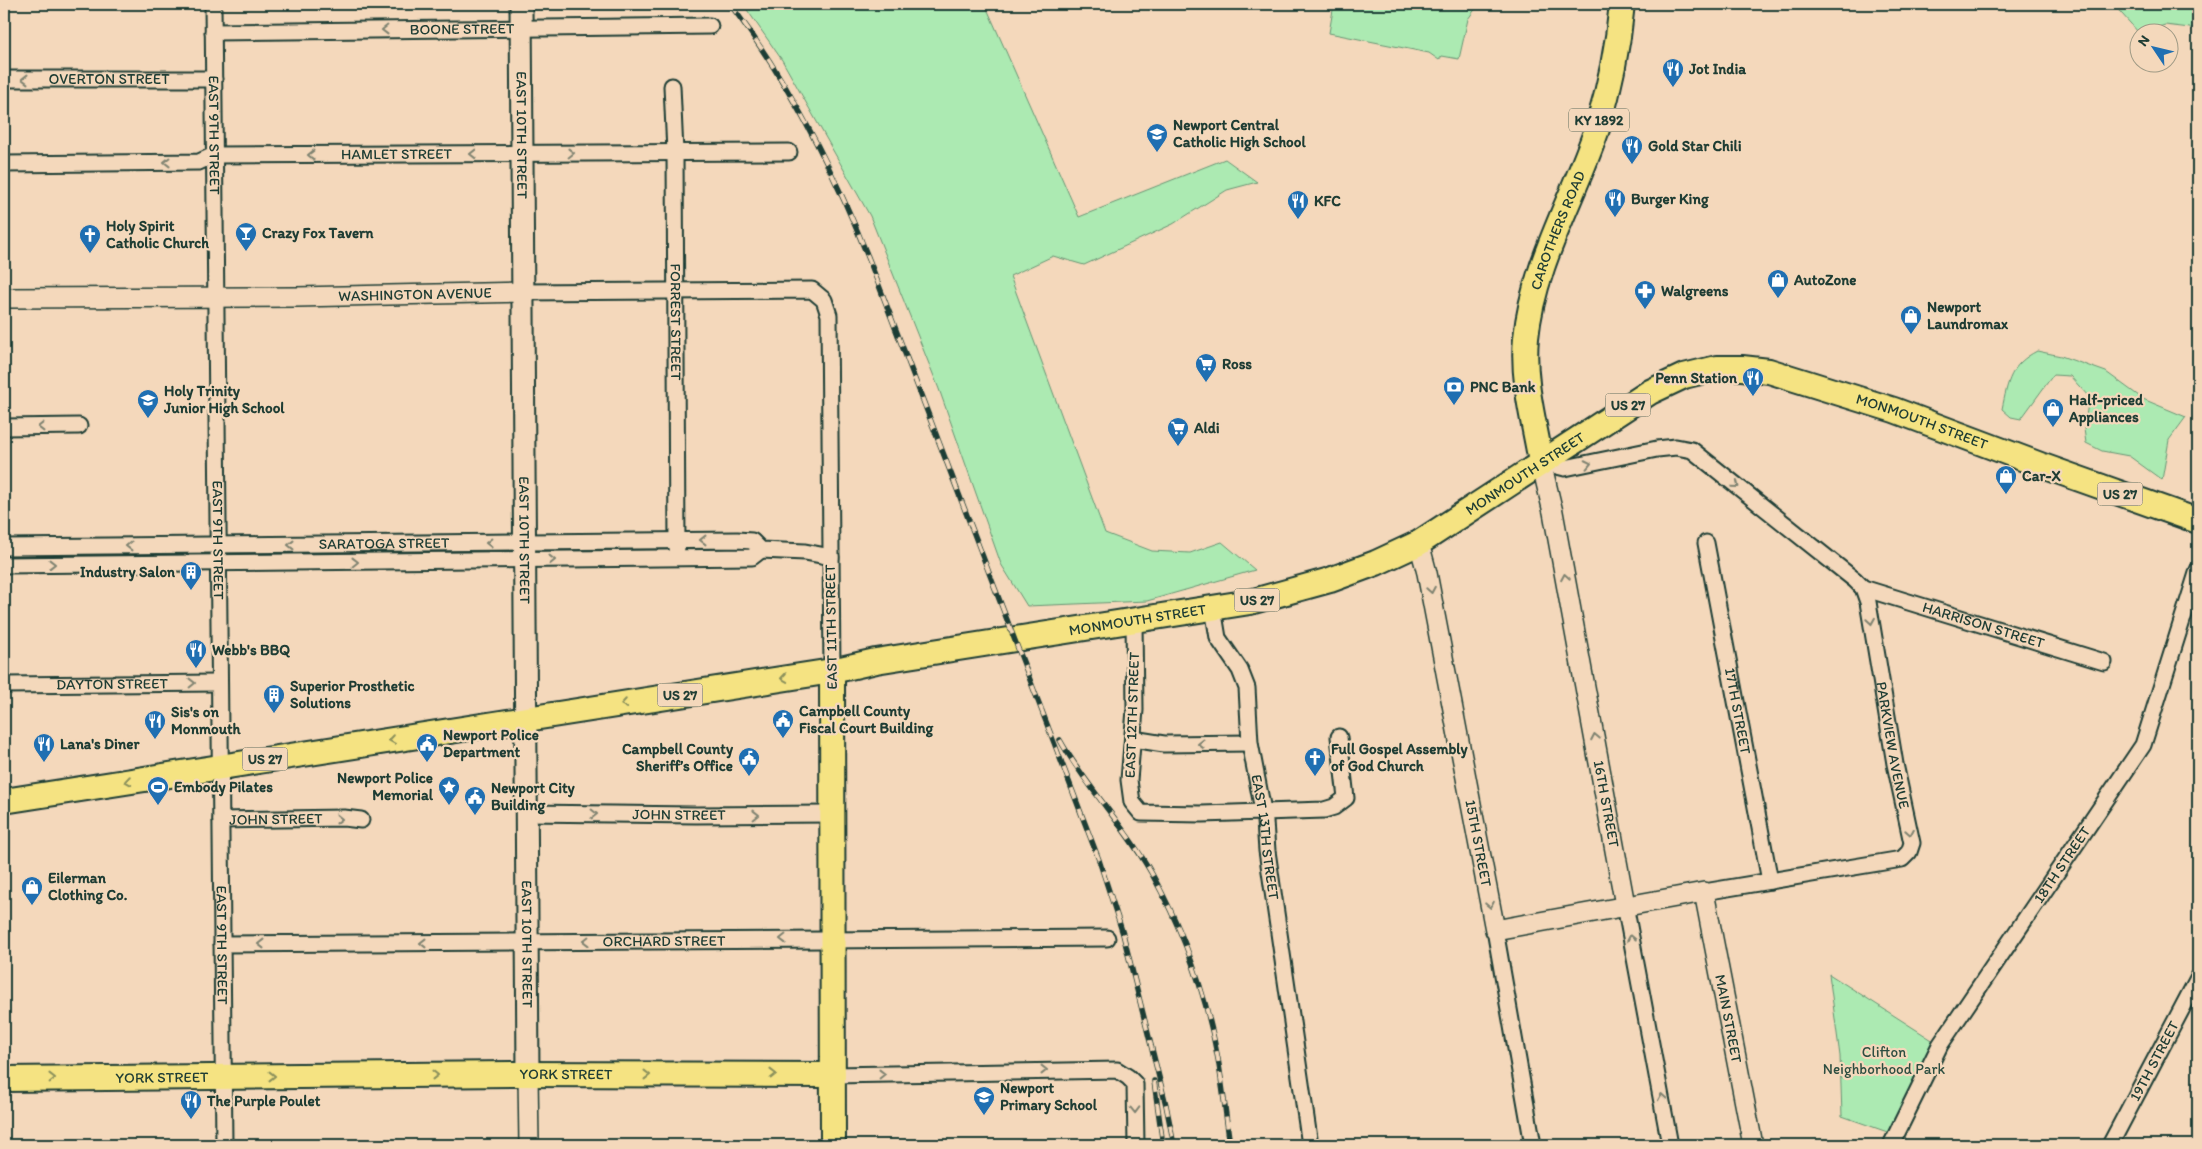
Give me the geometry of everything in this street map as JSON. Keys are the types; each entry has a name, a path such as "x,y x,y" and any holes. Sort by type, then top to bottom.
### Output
{"main road":[{"name":"EAST 10TH STREET","path":"521,4 528,1076"},
{"name":"CAROTHERS ROAD","path":"1541,462 1527,386 1525,362 1528,321 1543,268 1598,126 1615,56 1622,4"},
{"name":"MONMOUTH STREET","path":"4,801 527,719 832,670 876,661 1250,602 1330,580 1376,563 1419,543 1653,390 1684,376 1717,368 1769,371 1860,398 1911,417 1927,434 2026,469 2043,466 2198,521"},
{"name":"EAST 11TH STREET","path":"832,670 831,814 834,1145"},
{"name":"YORK STREET","path":"4,1079 223,1076 833,1075"}],"street":[{"name":"EAST 9TH STREET","path":"213,4 218,683 224,1145"},
{"name":"BOONE STREET","path":"213,32 710,26"},
{"name":"OVERTON STREET","path":"4,78 214,79"},
{"name":"FORREST STREET","path":"672,86 675,152 676,557"},
{"name":"HAMLET STREET","path":"4,164 199,162 214,155 789,152"},
{"name":"WASHINGTON AVENUE","path":"4,298 216,298 522,292 812,290 824,300"},
{"name":"EAST 11TH STREET","path":"824,300 829,314 832,670"},
{"path":"4,427 78,426"},
{"path":"1541,462 1564,468 1658,449 1676,447 1692,450 1863,588"},
{"name":"16TH STREET","path":"1541,462 1553,512 1670,1145"},
{"name":"SARATOGA STREET","path":"4,565 218,564 526,551 677,540 752,541 761,550"},
{"name":"15TH STREET","path":"1419,543 1427,573 1495,930 1533,1145"},
{"name":"17TH STREET","path":"1706,543 1770,881"},
{"name":"SARATOGA STREET","path":"4,547 218,546 526,551 676,557 752,557 761,550 806,552 831,557"},
{"name":"18TH STREET","path":"1891,1145 1940,1045 2143,746 2198,570"},
{"name":"HARRISON STREET","path":"1863,588 2104,662"},
{"name":"PARKVIEW AVENUE","path":"1495,930 1625,905 1902,859 1912,848 1868,602 1863,588"},
{"name":"EAST 13TH STREET","path":"1213,608 1218,638 1240,670 1246,688 1250,743 1256,768 1310,1145"},
{"name":"EAST 12TH STREET","path":"1134,621 1135,710 1129,780 1132,802 1136,809 1146,815 1262,812"},
{"name":"DAYTON STREET","path":"4,685 218,683"},
{"path":"1262,812 1324,810 1334,807 1346,798 1339,737"},
{"path":"1133,739 1164,744 1250,743"},
{"name":"JOHN STREET","path":"527,813 831,814"},
{"name":"JOHN STREET","path":"221,820 344,818 361,820"},
{"name":"MAIN STREET","path":"1704,892 1753,1145"},
{"name":"ORCHARD STREET","path":"222,944 832,938 1107,938"},
{"name":"19TH STREET","path":"2110,1145 2198,978"},
{"name":"YORK STREET","path":"833,1075 1117,1070 1135,1084 1136,1145"},
{"path":"528,1076 529,1145"}],"green space":[{"path":"743,4 985,4 1079,217 1225,159 1257,182 1227,190 1173,224 1084,265 1053,256 1010,276 1105,533 1152,551 1190,553 1222,542 1255,570 1147,601 1027,606 1001,564 939,389 870,216 782,60"},
{"path":"1334,4 1479,4 1468,19 1459,59 1442,56 1439,60 1429,53 1329,33"},
{"path":"2113,4 2198,4 2198,31 2180,27 2180,22 2130,23"},
{"path":"2037,351 2061,356 2106,372 2143,399 2186,417 2169,440 2162,480 2129,456 2102,451 2086,443 2084,429 2089,397 2070,376 2053,375 2021,419 2011,417 2002,409 2006,390 2016,368 2028,356"},
{"path":"497,548 503,552 240,555 243,551"},
{"path":"4,552 197,553 196,556 4,559"},
{"name":"Clifton Neighborhood Park","path":"1829,974 1940,1045 1896,1135 1842,1116 1840,1056"}],"railway":[{"path":"730,4 772,64 809,128 841,194 870,262 1099,860 1123,934 1166,1105 1174,1145"},
{"path":"1060,740 1070,757 1142,857 1164,896 1184,941 1200,987 1213,1035 1220,1070 1230,1145"},
{"path":"1154,1081 1163,1145"}],"place":[{"name":"Jot India","path":"1673,88"},
{"name":"Newport Central Catholic High School","path":"1157,153"},
{"name":"Gold Star Chili","path":"1632,165"},
{"name":"Burger King","path":"1615,218"},
{"name":"KFC","path":"1298,220"},
{"name":"Crazy Fox Tavern","path":"246,252"},
{"name":"Holy Spirit Catholic Church","path":"90,254"},
{"name":"AutoZone","path":"1778,299"},
{"name":"Walgreens","path":"1645,310"},
{"name":"Newport Laundromax","path":"1911,335"},
{"name":"Ross","path":"1206,383"},
{"name":"Penn Station","path":"1753,397"},
{"name":"PNC Bank","path":"1454,406"},
{"name":"Holy Trinity Junior High School","path":"148,419"},
{"name":"Half-priced Appliances","path":"2053,428"},
{"name":"Aldi","path":"1178,447"},
{"name":"Car-X","path":"2006,495"},
{"name":"Industry Salon","path":"191,591"},
{"name":"Webb's BBQ","path":"196,669"},
{"name":"Superior Prosthetic Solutions","path":"274,714"},
{"name":"Campbell County Fiscal Court Building","path":"783,739"},
{"name":"Sis's on Monmouth","path":"155,740"},
{"name":"Lana's Diner","path":"44,763"},
{"name":"Newport Police Department","path":"427,763"},
{"name":"Campbell County Sheriff’s Office","path":"749,777"},
{"name":"Full Gospel Assembly of God Church","path":"1315,777"},
{"name":"Embody Pilates","path":"158,806"},
{"name":"Newport Police Memorial","path":"449,806"},
{"name":"Newport City Building","path":"475,816"},
{"name":"Eilerman Clothing Co.","path":"32,906"},
{"name":"Newport Primary School","path":"984,1116"},
{"name":"The Purple Poulet","path":"191,1120"}]}
